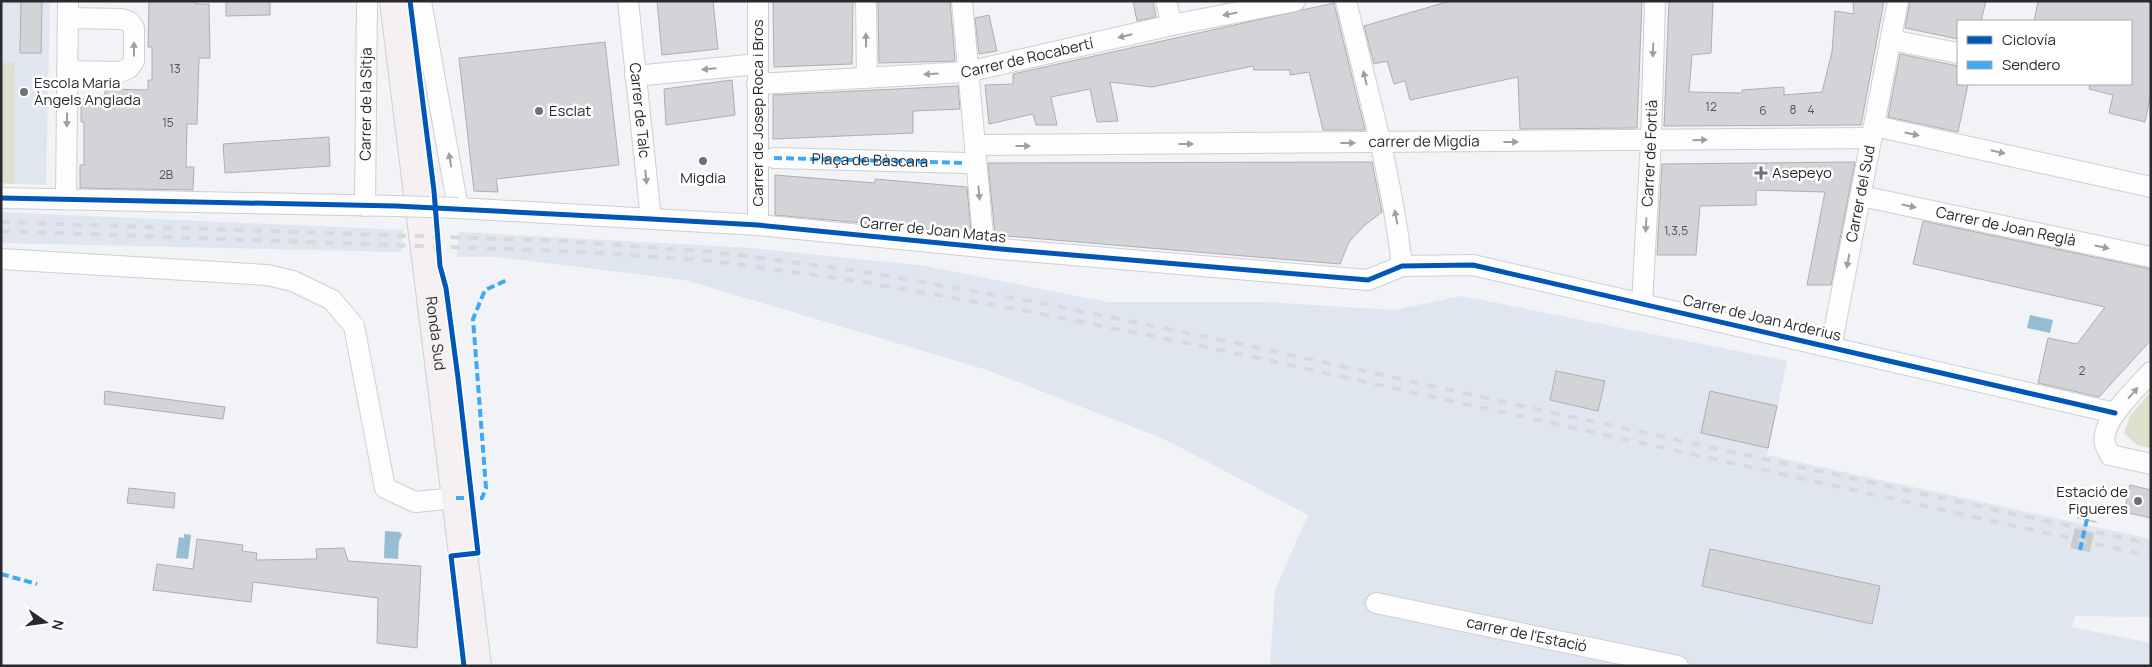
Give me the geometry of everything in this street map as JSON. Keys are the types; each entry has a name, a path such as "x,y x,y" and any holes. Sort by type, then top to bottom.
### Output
{"main road":[{"name":"Ronda Sud","path":"394,1 477,666"}],"street":[{"name":"Carrer de la Sitja","path":"365,206 367,1"},
{"path":"421,1 458,208"},
{"name":"Carrer de Talc","path":"628,1 651,219"},
{"name":"Carrer de Josep Roca i Bros","path":"758,1 758,225"},
{"path":"866,1 866,78"},
{"path":"962,1 984,247"},
{"path":"1166,1 1172,25"},
{"name":"Carrer de Rocabertí","path":"635,76 758,74 866,78 967,72 1172,25 1295,1"},
{"path":"1346,1 1380,143 1397,225 1402,266"},
{"name":"Carrer de Fortià","path":"1642,304 1651,141 1655,1"},
{"name":"Carrer del Sud","path":"1831,347 1898,1"},
{"path":"66,199 67,71 68,10 130,22 134,28 134,61 129,68 120,72 67,71"},
{"path":"1891,40 1957,53"},
{"path":"1874,132 2151,187"},
{"name":"carrer de Migdia","path":"975,145 1651,141 1874,132"},
{"name":"Plaça de Bàscara","path":"774,158 966,163"},
{"name":"Carrer de Joan Reglà","path":"1861,196 2151,257"},
{"name":"Carrer de Joan Matas","path":"1,198 458,208 758,225 984,247 1368,280 1402,266"},
{"path":"1,259 267,275 293,281 332,300 354,326 385,488 415,502 456,498"},
{"name":"Carrer de Joan Arderius","path":"1402,266 1473,265 2114,413"},
{"path":"2151,372 2114,413 2108,425 2104,442 2110,454 2151,464"},
{"name":"carrer de l'Estació","path":"1376,603 1678,666"}],"shaded area":[{"name":"Escola Maria Àngels Anglada","path":"1,1 50,1 46,185 1,183"},
{"path":"1,212 403,230 402,252 1,243"},
{"path":"459,232 752,248 925,266 1108,302 1267,302 1393,310 1462,296 1787,361 1767,455 2151,539 2151,617 2075,616 2072,627 2151,643 2151,666 1270,666 1275,590 1308,515 1166,440 987,370 685,280 498,257 457,257"}],"green space":[{"path":"1,63 15,63 14,184 1,183"},
{"path":"2151,391 2151,448 2137,445 2124,433 2130,416"}],"water":[{"path":"2030,315 2053,320 2050,333 2027,328"},
{"path":"385,531 400,532 402,535 399,541 398,559 384,558"},
{"path":"184,534 191,535 188,559 176,558 179,537 184,538"}],"building":[{"path":"21,1 42,1 41,53 20,53"},
{"path":"149,1 197,1 196,4 209,4 210,58 199,58 197,124 187,124 186,167 194,167 193,190 80,188 80,165 84,165 84,122 81,122 81,99 89,99 89,96 105,96 105,89 148,90 148,80 152,80 152,47 148,47"},
{"path":"226,1 270,1 270,15 226,16"},
{"path":"657,1 713,1 718,49 662,55"},
{"path":"773,1 853,1 852,64 774,67"},
{"path":"878,1 950,1 955,61 879,63"},
{"path":"1133,1 1153,1 1156,17 1137,21"},
{"path":"1450,1 1642,1 1637,128 1520,129 1518,77 1410,100 1405,81 1394,84 1387,61 1374,64 1364,26"},
{"path":"1669,1 1713,1 1711,53 1692,55 1689,92 1742,93 1742,90 1784,87 1784,95 1822,92 1832,52 1835,11 1854,14 1853,1 1884,1 1861,125 1664,126"},
{"path":"1910,1 1986,1 1981,20 1957,20 1957,39 1905,28"},
{"path":"2038,1 2151,1 2151,93 2145,122 2109,113 2113,95 2089,89 2090,85 2132,85 2132,20 2034,20"},
{"path":"1334,3 1365,130 1323,130 1309,72 1290,75 1290,70 1254,70 1253,66 1152,87 1110,82 1118,121 1097,122 1090,89 1051,97 1057,125 1036,125 1033,114 989,124 985,85 1013,84 1013,74"},
{"path":"989,15 997,51 979,54 975,18"},
{"name":"Esclat","path":"605,42 619,165 496,179 498,192 474,191 459,58"},
{"path":"1900,54 1957,66 1957,85 1968,85 1958,132 1888,117"},
{"path":"732,80 735,115 666,125 664,89"},
{"path":"958,86 960,109 913,111 913,133 773,139 773,95"},
{"path":"329,137 330,166 225,173 223,144"},
{"path":"1372,162 1382,212 1365,225 1349,242 1340,264 995,235 988,163"},
{"path":"1855,162 1831,285 1807,285 1825,192 1756,190 1756,205 1700,206 1696,255 1657,255 1662,164"},
{"path":"775,175 875,183 875,179 967,187 971,233 775,215"},
{"path":"1923,221 2151,269 2151,340 2099,397 2038,383 2048,338 2077,344 2105,307 1913,264"},
{"path":"1556,371 1605,381 1598,411 1550,400"},
{"path":"105,391 225,407 223,419 104,404"},
{"path":"1710,391 1777,406 1768,448 1701,433"},
{"name":"Estació de Figueres","path":"2130,485 2151,490 2151,518 2124,512"},
{"path":"129,488 175,493 174,508 127,503"},
{"path":"197,539 243,545 242,551 257,553 256,560 317,559 316,549 344,548 348,561 421,566 417,648 377,643 378,598 253,582 251,602 153,590 157,564 193,569"},
{"path":"1710,549 1880,586 1872,624 1702,586"}],"tunnel":[{"path":"2080,550 2087,519"}],"railway":[{"path":"1,222 563,241 714,252 859,271 1041,303 1236,343 2151,544"},
{"path":"1,231 587,252 713,261 857,281 1032,312 1235,353 2151,556"}],"marked path":[{"path":"774,158 966,163"},
{"path":"456,498 482,498 486,488 473,319 485,290 507,280"},
{"path":"2080,550 2087,519"},
{"path":"1,574 37,584"}],"cycle path":[{"path":"410,1 434,191 440,266 446,288 458,378 478,553 451,556 464,666"},
{"path":"1,198 396,206 758,225 1001,249 1368,280 1402,266 1473,265 2115,413"}],"place":[{"name":"Escola Maria Àngels Anglada","path":"24,92"},
{"name":"Esclat","path":"539,111"},
{"name":"Migdia","path":"703,161"},
{"name":"Asepeyo","path":"1761,173"},
{"name":"Estació de Figueres","path":"2138,501"}]}
